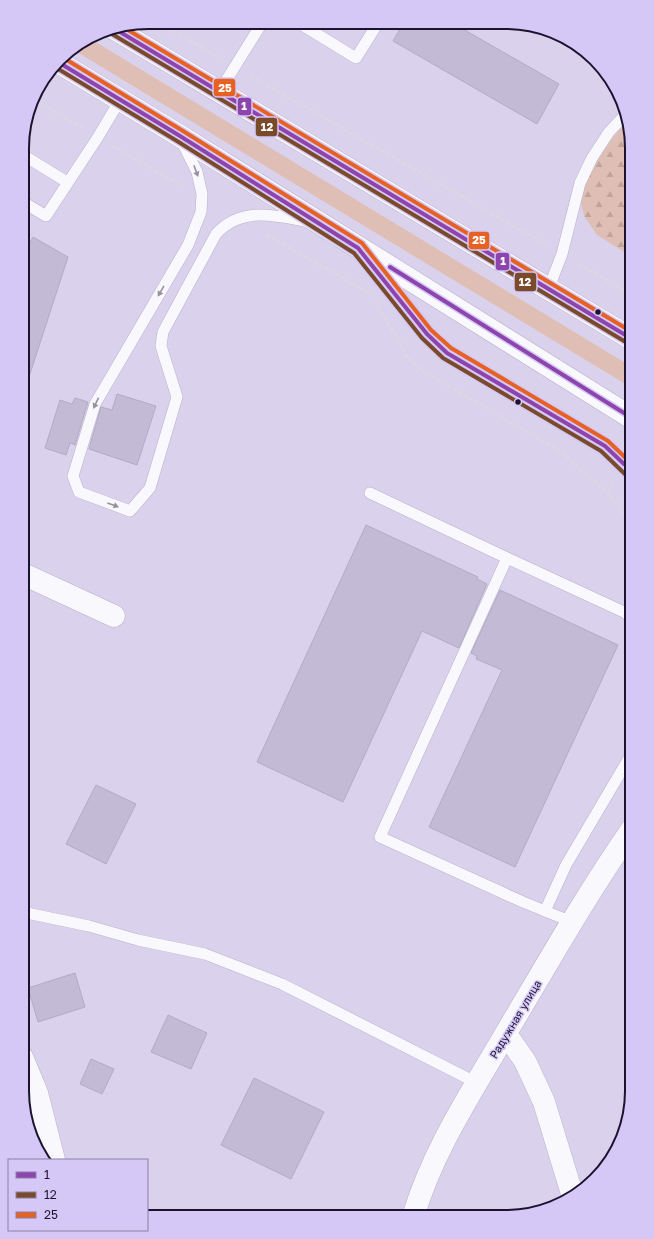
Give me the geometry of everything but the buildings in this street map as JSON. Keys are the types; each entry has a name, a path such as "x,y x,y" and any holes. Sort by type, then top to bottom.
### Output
{"main road":[{"path":"120,32 625,336"},
{"path":"64,65 180,136 625,414"},
{"path":"29,577 114,616"},
{"name":"Радужная улица","path":"415,1210 420,1193 440,1147 572,922 600,876 625,839"},
{"path":"506,1034 525,1061 544,1102 571,1191"},
{"path":"29,1074 37,1093 54,1159"}],"lane":[{"path":"219,92 258,29"},
{"path":"309,29 356,58 374,29"},
{"path":"29,206 46,216 98,137 120,100"},
{"path":"548,290 562,254 580,183 592,158 609,132 621,119"},
{"path":"180,136 197,172 202,194 201,212 188,245 95,404 72,476 79,492 130,511 150,488 178,397 161,346 162,332 216,234 224,226 236,218 250,215 279,216 318,223"},
{"path":"29,159 68,182"},
{"path":"358,248 427,334 448,353 605,446 625,466"},
{"path":"370,493 625,613"},
{"path":"507,558 380,838 572,922"},
{"path":"545,911 566,865 625,765"},
{"path":"29,913 89,926 138,940 205,954 282,984 477,1083"}],"path":[{"path":"169,29 625,291"},
{"path":"374,299 406,356 424,372 560,451 608,493 625,516"}],"green space":[{"path":"94,41 625,363 625,384 78,53"},
{"path":"623,127 625,140 625,253 597,235 584,216 581,202 586,179 599,155 619,130"}],"transit line":[{"name":"25","path":"129,30 625,328"},
{"name":"1","path":"120,32 625,335"},
{"name":"12","path":"113,34 625,342"},
{"name":"25","path":"68,61 362,243 431,330 451,348 608,441 625,457"},
{"name":"1","path":"64,65 180,136 358,248 427,334 447,353 605,446 624,464"},
{"name":"12","path":"59,70 177,141 354,253 422,338 443,358 601,451 625,474"},
{"name":"1","path":"390,267 625,414"}]}
